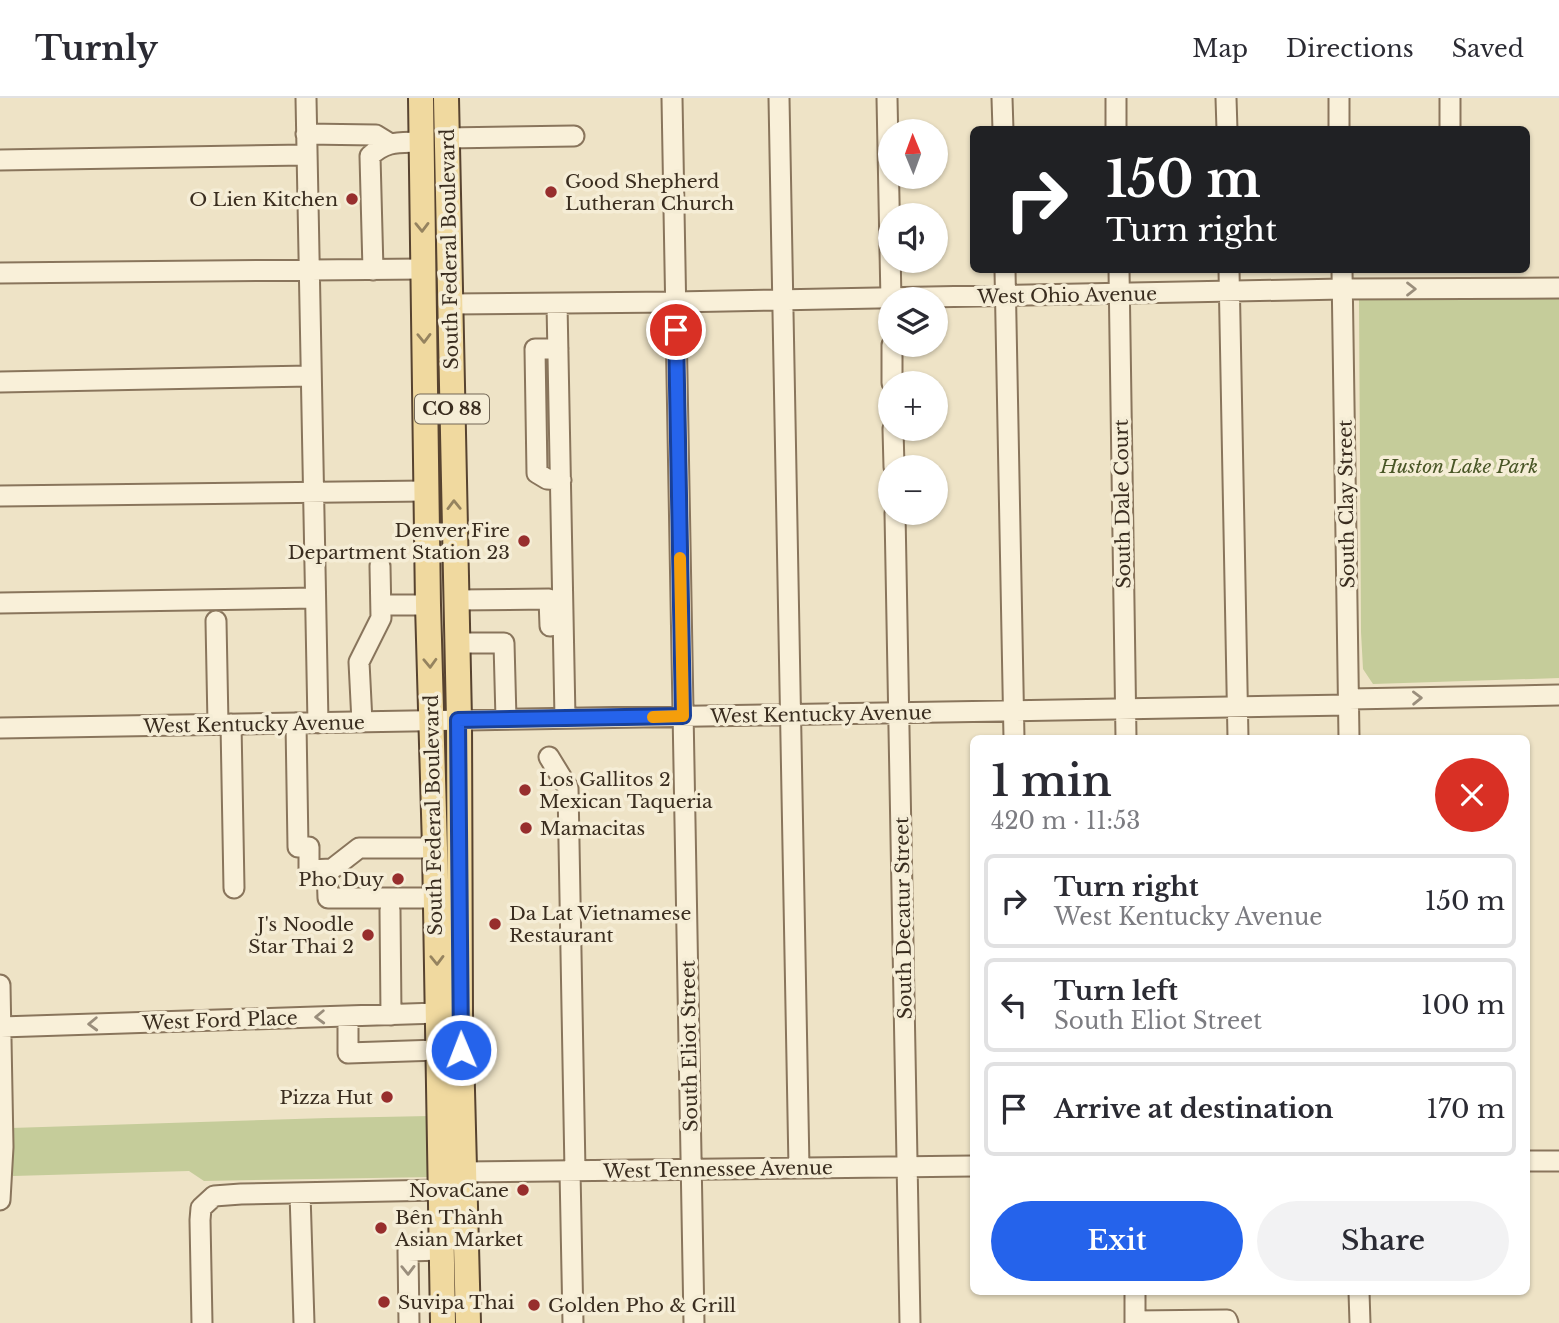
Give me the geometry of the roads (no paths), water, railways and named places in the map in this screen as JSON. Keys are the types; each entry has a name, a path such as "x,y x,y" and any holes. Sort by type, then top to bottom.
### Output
{"main road":[{"name":"South Federal Boulevard","path":"421,98 428,605 443,1323"},
{"name":"South Federal Boulevard","path":"446,98 457,643 460,1000 468,1323"}],"street":[{"path":"306,98 318,723"},
{"name":"South Eliot Street","path":"671,98 694,1323"},
{"path":"779,98 799,1168"},
{"path":"887,98 891,287"},
{"path":"1002,98 1003,126"},
{"path":"1116,98 1116,126"},
{"path":"1226,98 1227,126"},
{"path":"1339,98 1339,126"},
{"path":"1450,98 1450,126"},
{"path":"306,134 376,135 389,143"},
{"path":"446,138 574,136"},
{"path":"373,270 370,156 389,143 421,142"},
{"path":"0,160 306,155"},
{"path":"0,273 423,270"},
{"path":"1005,273 1014,735"},
{"name":"South Dale Court","path":"1119,273 1126,735"},
{"path":"1229,273 1238,735"},
{"name":"West Ohio Avenue","path":"948,298 1230,292 1342,279 1453,279 1559,288"},
{"name":"South Clay Street","path":"1342,279 1349,735"},
{"name":"West Ohio Avenue","path":"450,304 878,300"},
{"path":"557,304 561,480 556,599 565,718"},
{"path":"0,382 311,376"},
{"path":"0,496 426,491"},
{"name":"South Decatur Street","path":"895,525 910,1323"},
{"path":"362,722 359,662 381,618 380,566"},
{"path":"0,603 315,598"},
{"path":"456,600 556,599"},
{"path":"550,626 556,599"},
{"path":"381,605 428,605"},
{"path":"216,621 234,888"},
{"path":"457,643 504,643 506,719"},
{"name":"West Kentucky Avenue","path":"0,728 1126,709 1559,695"},
{"path":"296,723 299,847 309,847 309,870 332,869 359,848 435,848"},
{"path":"549,757 568,788 573,1323"},
{"path":"327,870 328,898 435,898"},
{"path":"390,910 391,1015"},
{"path":"0,985 3,1147 0,1200"},
{"name":"West Ford Place","path":"1,1027 438,1013"},
{"path":"348,1017 348,1053 438,1050"},
{"path":"1530,1161 1559,1161"},
{"name":"West Tennessee Avenue","path":"464,1172 970,1166"},
{"path":"202,1323 201,1208 215,1196 441,1190"},
{"path":"300,1193 303,1323"},
{"path":"409,1323 408,1251 442,1250"},
{"path":"1136,1295 1145,1322 1227,1320 1228,1323"},
{"path":"1360,1295 1360,1323"}],"place":[{"name":"Good Shepherd Lutheran Church","path":"551,192"},
{"name":"O Lien Kitchen","path":"352,199"},
{"name":"Denver Fire Department Station 23","path":"524,541"},
{"name":"Los Gallitos 2 Mexican Taqueria","path":"525,790"},
{"name":"Mamacitas","path":"526,828"},
{"name":"Pho Duy","path":"398,879"},
{"name":"Da Lat Vietnamese Restaurant","path":"495,924"},
{"name":"J's Noodle Star Thai 2","path":"368,935"},
{"name":"Pizza Hut","path":"387,1097"},
{"name":"NovaCane","path":"523,1190"},
{"name":"Bên Thành Asian Market","path":"381,1228"},
{"name":"Suvipa Thai","path":"384,1302"},
{"name":"Golden Pho & Grill","path":"534,1305"}],"park label":[{"name":"Huston Lake Park","path":"1459,466"}]}
